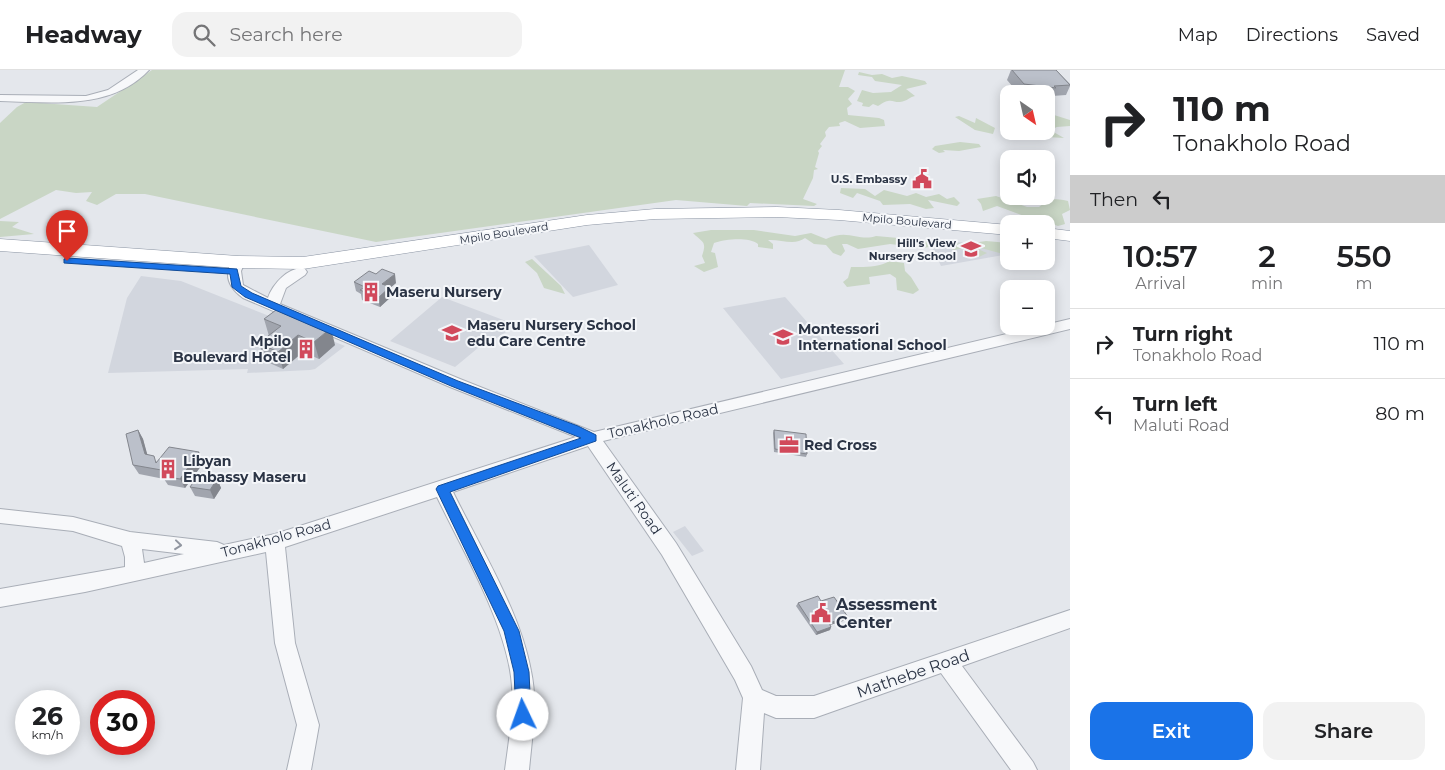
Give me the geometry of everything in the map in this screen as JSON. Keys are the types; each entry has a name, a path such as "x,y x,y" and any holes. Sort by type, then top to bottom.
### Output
{"highway":[{"name":"Mpilo Boulevard","path":"0,256 236,267 303,263 587,220 655,214 802,213 1000,229"},
{"name":"Mpilo Boulevard","path":"0,244 300,272 347,270 544,236 681,223 749,221 828,224 1000,237"},
{"path":"1055,234 1070,236"},
{"path":"1055,243 1070,244"}],"street":[{"path":"0,98 86,100 110,92 144,70"},
{"name":"Maluti Road","path":"236,267 237,287 248,295 455,384 574,429 592,438 669,549 728,644 754,698"},
{"path":"273,306 274,294 280,286 300,272"},
{"name":"Tonakholo Road","path":"0,598 134,573 275,542 442,489 592,438 1070,324"},
{"path":"442,489 511,631 521,672 523,715 518,770"},
{"path":"0,516 73,524 130,540 230,551"},
{"path":"130,540 135,557 134,573"},
{"path":"275,542 285,643 308,725 299,770"},
{"name":"Mathebe Road","path":"754,698 776,707 814,708 1070,619"},
{"path":"946,662 1025,770"},
{"path":"748,770 754,698"}],"shaded area":[{"name":"Hill's View Nursery School","path":"929,241 1000,244 1000,256 941,266"},
{"path":"589,245 618,285 573,297 534,256"},
{"path":"141,276 181,281 345,346 315,369 310,370 247,373 248,369 108,373 127,298"},
{"name":"Maseru Nursery School edu Care Centre","path":"442,297 517,325 487,344 484,343 455,367 390,341"},
{"name":"Montessori International School","path":"785,297 844,364 781,379 723,308"},
{"path":"685,526 704,551 692,556 673,532"}],"green space":[{"path":"152,70 845,70 839,87 848,87 855,91 848,99 852,104 847,108 848,115 879,118 884,120 885,126 860,128 845,121 839,123 840,126 829,127 825,132 826,136 820,144 822,146 818,151 815,167 818,169 814,170 813,178 803,199 817,204 814,206 750,203 747,206 676,200 376,242 145,194 116,194 97,205 86,201 92,192 76,193 56,190 0,219 0,123 17,107 26,102 97,107"},
{"path":"859,72 872,75 882,74 892,78 902,76 925,81 927,84 906,89 915,96 905,101 887,101 878,106 873,104 869,107 862,106 863,103 857,101 862,90 873,93 891,92 902,85 875,81 872,77 858,75"},
{"path":"1055,115 1070,120 1070,126 1055,128"},
{"path":"959,116 975,123 976,118 995,128 993,134 975,130 955,117"},
{"path":"1055,133 1064,138 1055,137"},
{"path":"960,142 979,144 981,147 959,151 943,150 945,152 939,153 932,149 935,146"},
{"path":"841,188 865,189 875,196 884,190 907,196 916,193 926,197 939,194 947,199 954,197 960,203 957,206 928,200 934,208 926,209 910,204 883,205 880,201 857,193 853,198 840,193"},
{"path":"996,196 1000,197 1000,205 1039,207 1042,205 1055,205 1056,199 1068,201 1070,210 1062,214 1065,224 1058,226 1055,225 1055,215 1022,215 997,206 983,211 977,199"},
{"path":"0,221 19,222 12,227 34,234 0,237"},
{"path":"711,230 754,230 795,236 811,233 826,239 847,235 965,244 986,241 1000,242 1000,253 981,248 980,250 987,253 979,257 964,248 954,250 941,245 923,248 890,244 858,249 842,244 845,251 841,256 833,253 826,245 814,244 805,238 797,242 768,240 773,244 773,249 758,247 758,244 749,240 725,240 714,243 711,252 715,253 718,267 704,272 694,266 705,263 702,256 704,245 693,233"},
{"path":"532,259 561,286 565,294 544,288 537,273 525,262"},
{"path":"890,261 904,263 905,271 919,290 913,294 897,290 896,278 890,274 869,277 870,284 847,287 843,282 848,278 851,267 875,266"}],"building":[{"path":"1012,70 1056,70 1070,85 1055,86 1024,84"},
{"path":"382,269 395,274 382,284 390,287 378,298 360,290 365,287 354,282 369,271 376,274"},
{"path":"280,307 331,328 314,342 298,335 278,352 259,343 281,326 264,319"},
{"path":"138,430 145,454 154,456 156,463 169,447 199,452 180,479 163,476 167,471 133,465 126,434"},
{"name":"Red Cross","path":"774,430 806,434 807,454 775,449"},
{"path":"200,473 217,479 210,490 190,487"},
{"name":"Assessment Center","path":"818,596 821,601 834,597 848,617 829,623 831,627 817,632 798,603"}],"place":[{"name":"U.S. Embassy","path":"922,179"},
{"name":"Hill's View Nursery School","path":"971,249"},
{"name":"Maseru Nursery","path":"371,292"},
{"name":"Maseru Nursery School edu Care Centre","path":"452,333"},
{"name":"Montessori International School","path":"783,337"},
{"name":"Mpilo Boulevard Hotel","path":"306,349"},
{"name":"Red Cross","path":"789,445"},
{"name":"Libyan Embassy Maseru","path":"168,469"},
{"name":"Assessment Center","path":"821,613"}],"route":[{"path":"67,261 153,268 234,271 237,287 248,295 455,384 574,429 592,438 442,489 511,631 521,672 523,715"}]}
